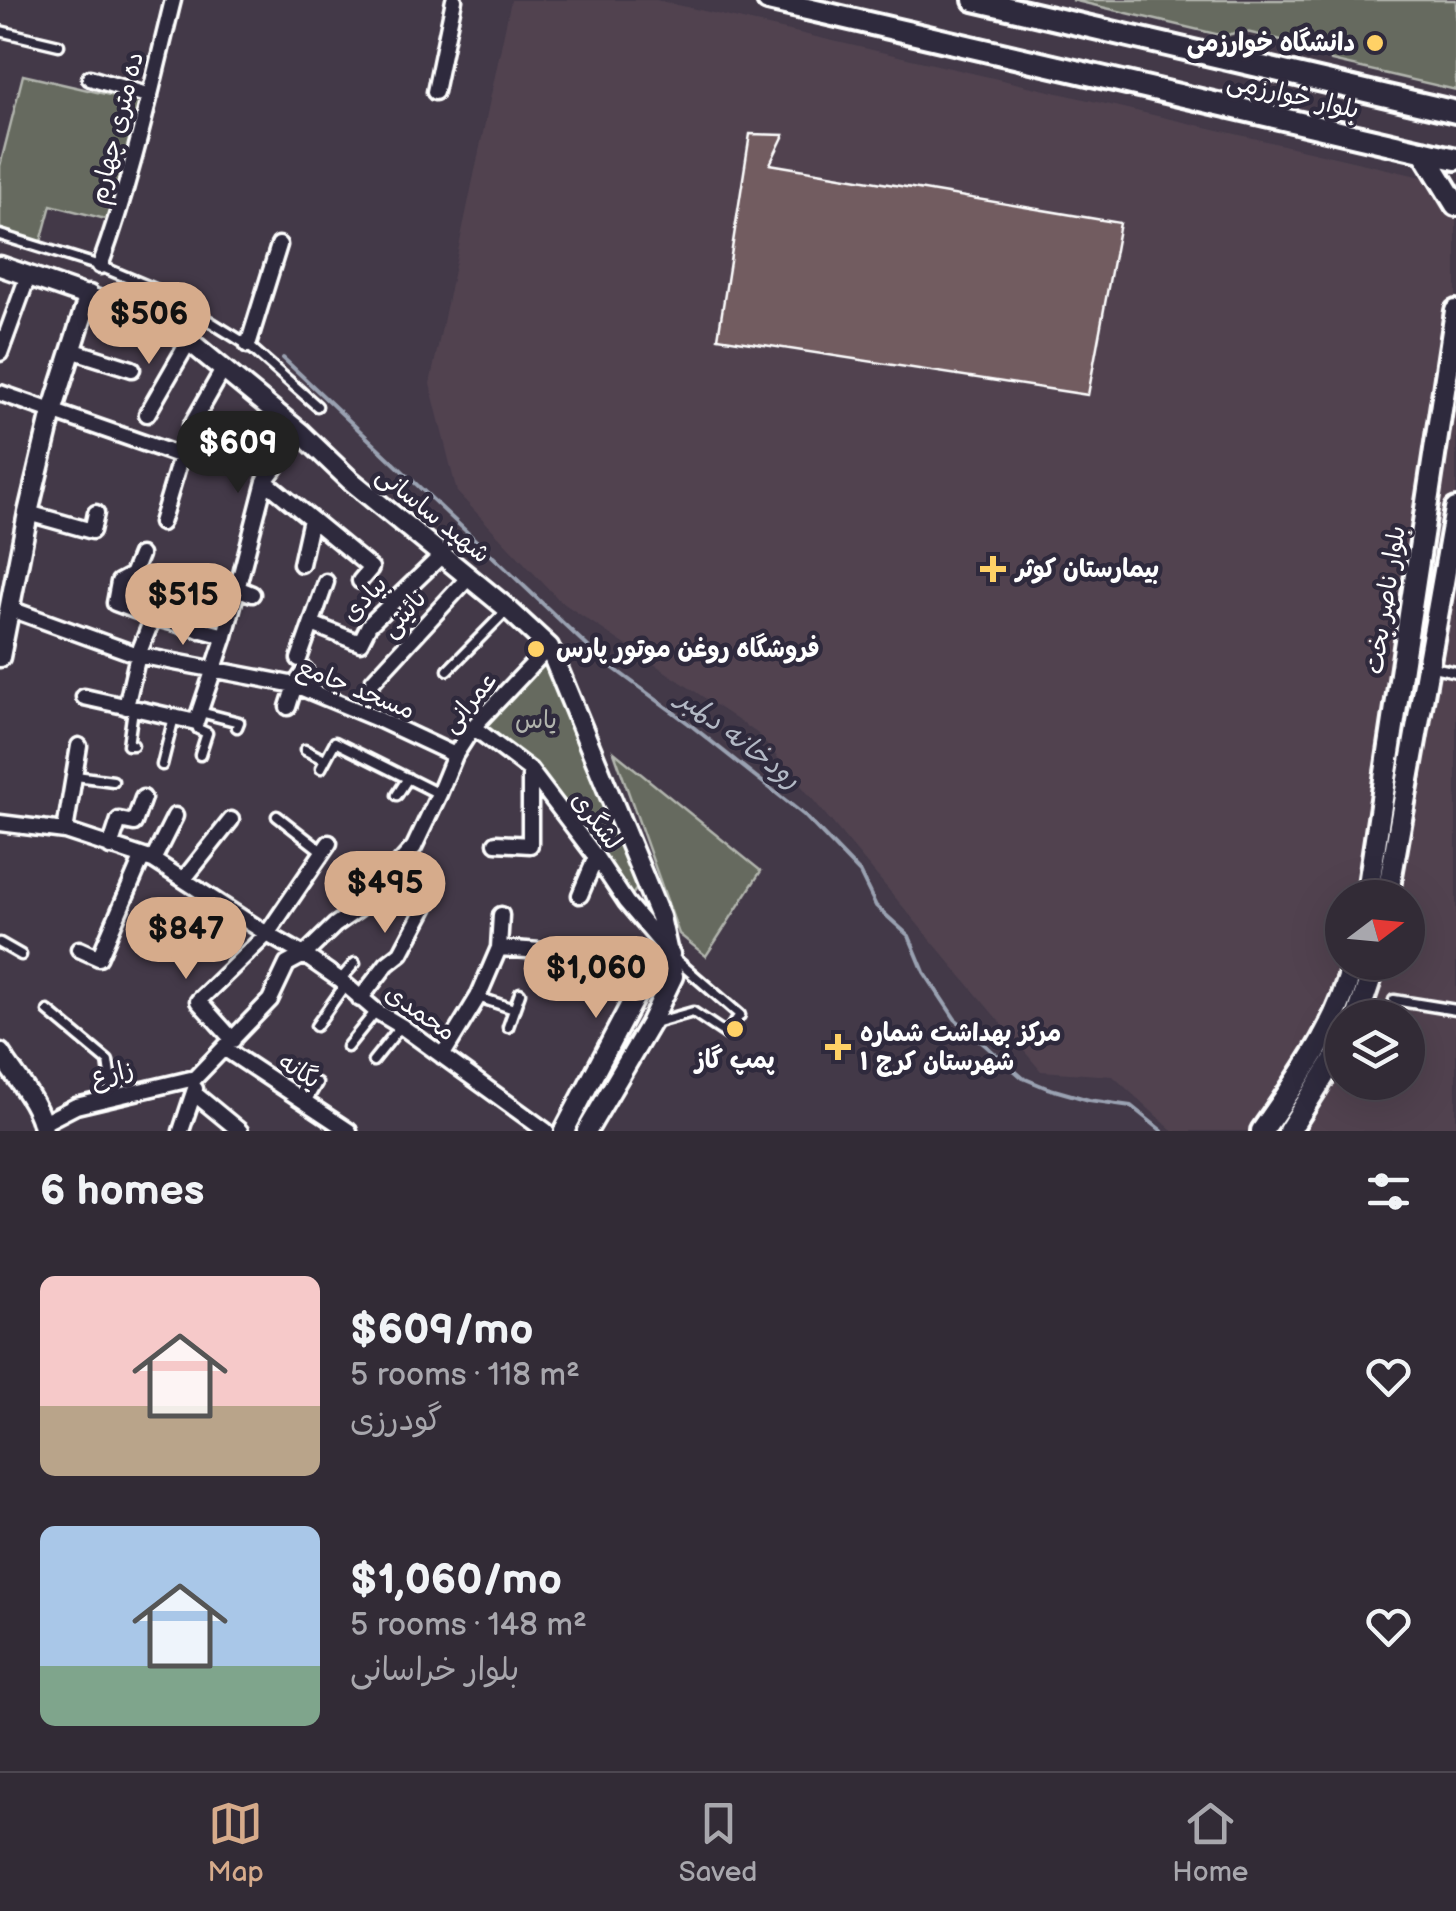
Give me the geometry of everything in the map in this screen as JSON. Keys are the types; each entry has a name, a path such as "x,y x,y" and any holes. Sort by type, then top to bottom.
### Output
{"main road":[{"name":"بلوار خوارزمی","path":"768,0 1456,159"},
{"name":"بلوار خوارزمی","path":"974,0 1456,112"},
{"path":"1423,151 1456,206"},
{"name":"بلوار ناصر بخت","path":"1369,880 1456,311"},
{"name":"بلوار ناصر بخت","path":"1391,880 1456,509"},
{"path":"1262,1131 1322,1042 1348,980"},
{"path":"1289,1131 1325,1075"}],"street":[{"path":"434,92 454,0"},
{"name":"ده متری چهارم","path":"100,266 150,96 169,1"},
{"path":"90,78 150,96"},
{"path":"248,346 279,246"},
{"name":"شهید ساسانی","path":"0,266 150,318 189,341 350,480 508,608 549,647 660,917 670,954"},
{"path":"0,352 28,276"},
{"path":"0,657 4,606 52,412 89,295"},
{"path":"146,414 189,341"},
{"path":"72,350 104,366 128,371"},
{"path":"191,426 224,368"},
{"path":"0,392 181,456 161,523"},
{"path":"84,697 174,717 198,717 225,636 245,591 265,481 301,434"},
{"path":"265,481 371,568 360,581"},
{"path":"28,514 92,531 96,513"},
{"path":"301,564 311,519"},
{"name":"بیادی","path":"312,624 360,643 368,626 442,554"},
{"path":"140,555 132,575 119,582 115,603 225,636"},
{"name":"نائینی","path":"373,681 468,576"},
{"path":"288,707 326,582"},
{"path":"182,584 207,594 200,630"},
{"name":"مسجد جامع","path":"4,606 138,655 295,685 454,755"},
{"path":"130,708 138,655 153,617"},
{"name":"عمرانی","path":"195,1086 270,1000 287,964 304,956 335,925 358,909 414,847 454,755 474,727 549,647"},
{"name":"لشگری","path":"474,727 530,770 626,902 670,954"},
{"path":"65,831 80,746"},
{"path":"496,843 530,845 530,770"},
{"path":"110,847 119,820 134,823 142,798"},
{"path":"79,949 98,958 148,859 176,816"},
{"path":"184,879 231,820"},
{"name":"محمدی","path":"0,823 65,831 148,859 184,879 343,983 376,1011 546,1131"},
{"path":"267,934 326,847"},
{"path":"580,895 596,857"},
{"path":"360,999 387,964 401,953 435,889"},
{"path":"442,1056 478,997 499,948 501,915"},
{"name":"یگانه","path":"267,934 198,1001 229,1044 350,1131"},
{"path":"499,948 568,954"},
{"path":"564,1131 653,962 670,954 673,976 588,1131"},
{"path":"0,1053 43,1127"},
{"path":"180,1131 195,1086 240,1131"},
{"name":"زارع","path":"43,1127 76,1106 113,1096 195,1086"}],"lane":[{"path":"0,31 58,45"},
{"path":"0,235 100,266 162,292 248,346 317,406"},
{"path":"448,670 508,608"},
{"path":"1434,667 1456,672"},
{"path":"130,708 128,744 133,745"},
{"path":"162,764 174,717"},
{"path":"200,754 207,732 198,729 198,717 239,722 237,727"},
{"path":"305,750 323,764 334,742 439,794"},
{"path":"76,776 113,781"},
{"path":"397,795 408,778"},
{"path":"277,816 326,847"},
{"path":"0,943 21,955"},
{"path":"650,1024 693,1012 726,1034 740,1015 670,954"},
{"path":"316,1026 355,963"},
{"path":"508,1027 520,993"},
{"path":"478,997 514,1009"},
{"path":"1425,1005 1456,1010"},
{"path":"48,1011 108,1061 113,1096"},
{"path":"347,1047 376,1011"},
{"path":"373,1061 402,1026"},
{"path":"306,1102 317,1084"}],"shaded area":[{"name":"بیمارستان کوثر","path":"511,0 656,0 1456,185 1456,1131 1173,1131 1113,1076 1041,1071 757,733 560,601 457,492 430,384"}],"green space":[{"name":"دانشگاه خوارزمی","path":"1072,0 1456,0 1456,90 1331,61 1321,49 1242,31 1224,36"},
{"path":"23,75 149,104 117,222 51,205 39,249 0,236 0,166"},
{"name":"یاس","path":"549,647 644,877 631,897 596,857 545,775 474,727"},
{"path":"614,752 761,871 706,956 679,934"}],"building":[{"path":"750,134 784,135 770,164 1120,223 1088,395 718,338"}],"waterway":[{"name":"رودخانه دلمبر","path":"283,358 601,659 804,815 860,873 876,906 909,936 924,972 955,1019 1023,1078 1089,1100 1131,1106 1162,1131"}],"place":[{"name":"دانشگاه خوارزمی","path":"1375,43"},
{"name":"بیمارستان کوثر","path":"993,569"},
{"name":"فروشگاه روغن موتور پارس","path":"536,649"},
{"name":"پمپ گاز","path":"735,1029"},
{"name":"مرکز بهداشت شماره ۱ شهرستان کرج","path":"838,1047"}]}
